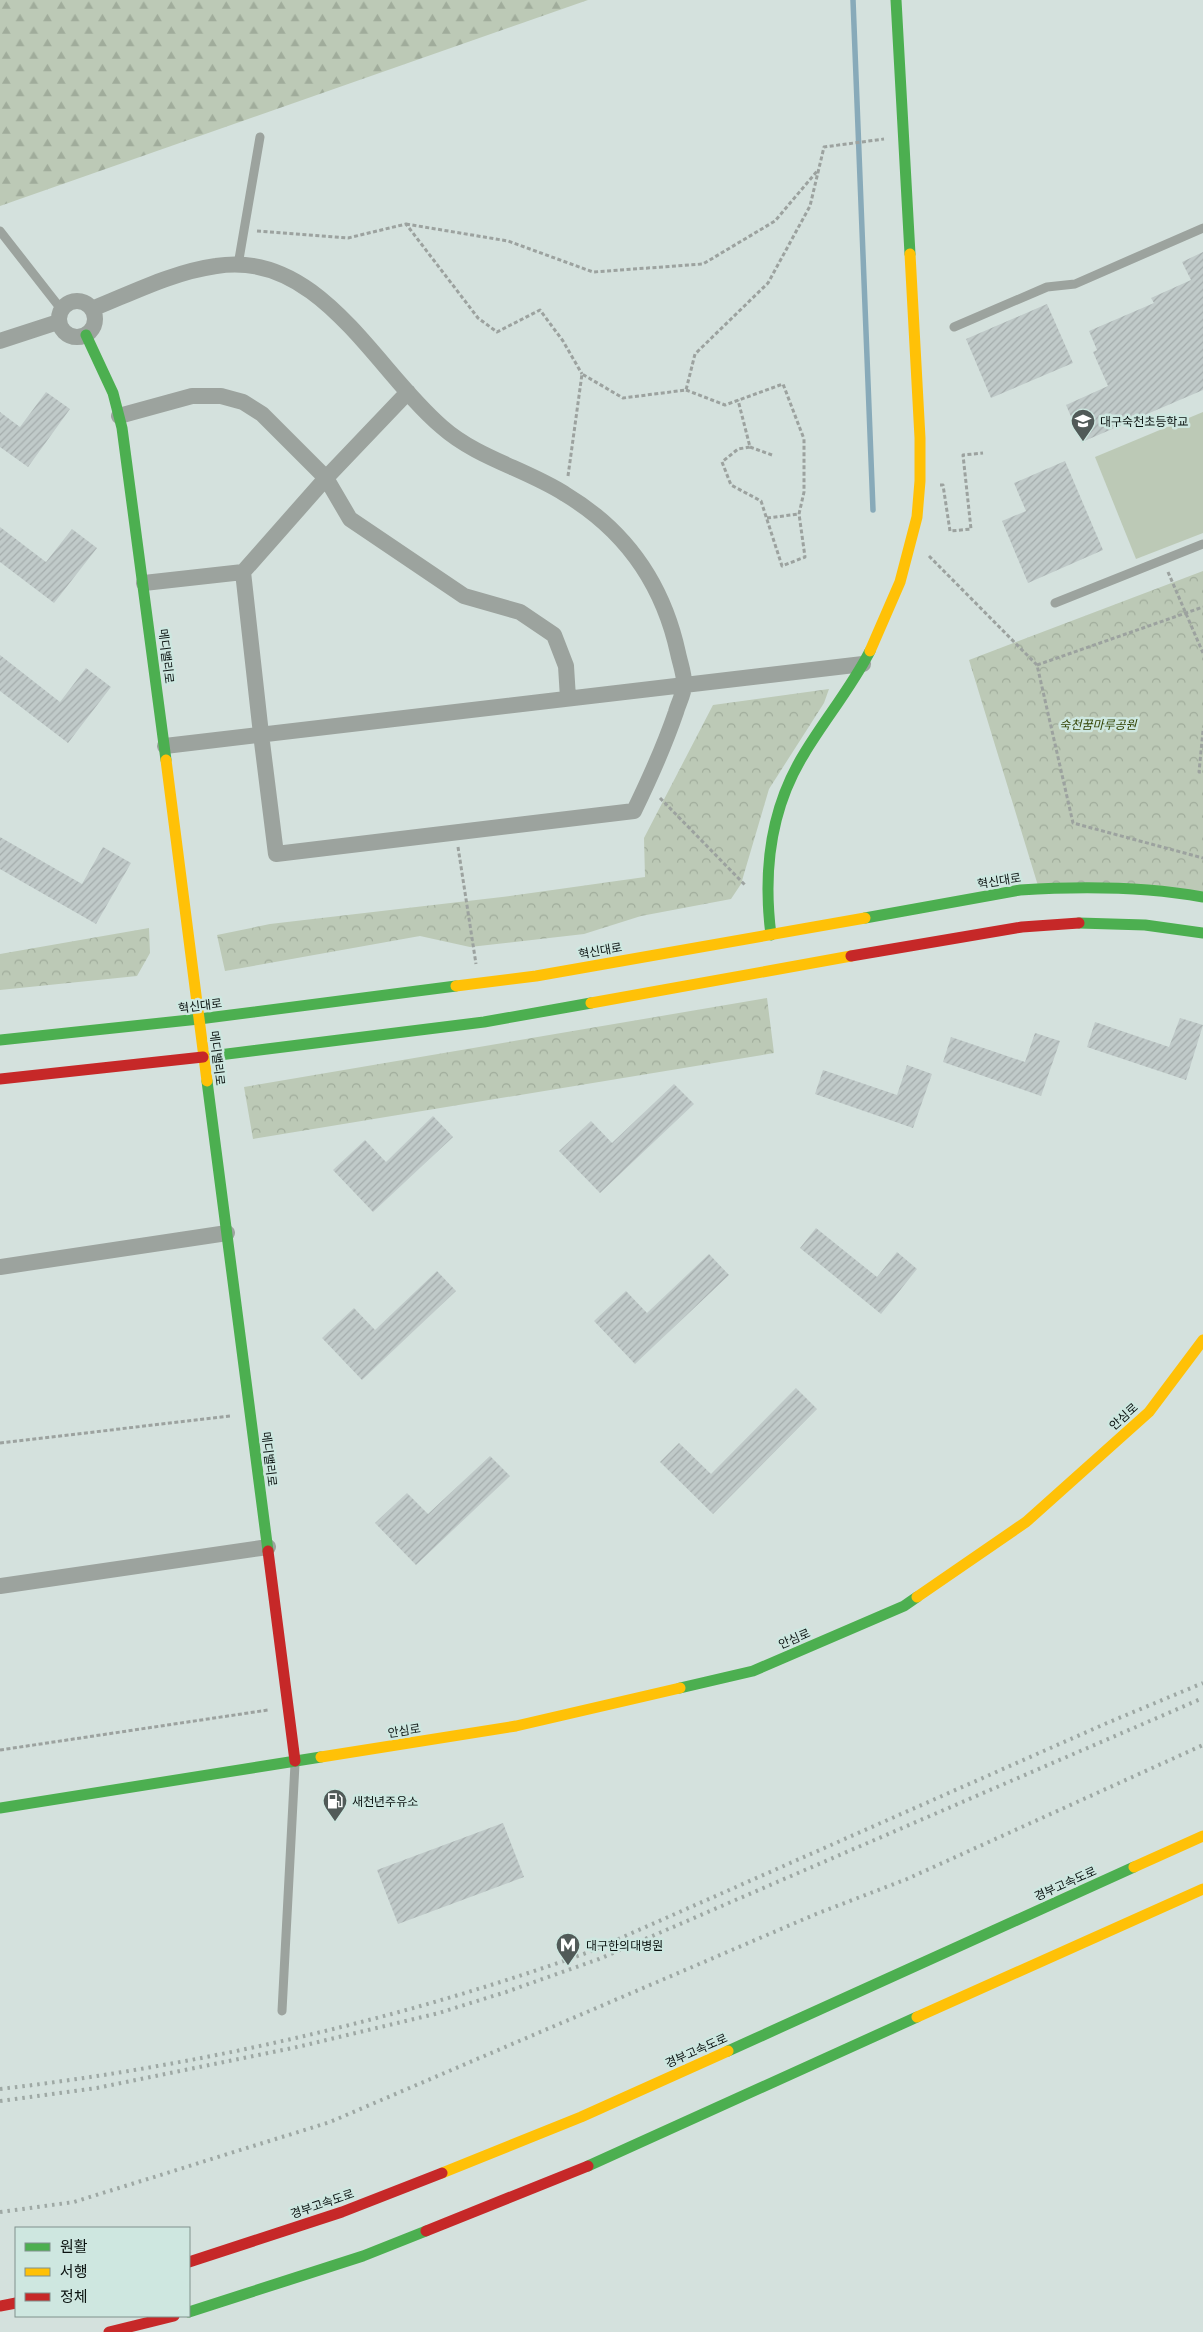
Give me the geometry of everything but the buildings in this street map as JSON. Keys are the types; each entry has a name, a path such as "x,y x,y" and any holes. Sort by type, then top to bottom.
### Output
{"main road":[{"path":"771,934 767,907 770,839 784,792 803,756 863,664 894,596 912,540 920,484 920,438 896,0"},
{"name":"메디밸리로","path":"86,335 113,393 119,416 144,583 295,1761"},
{"name":"혁신대로","path":"0,1040 200,1019 536,976 1020,890 1075,885 1180,892 1203,897"},
{"path":"0,1079 204,1057 484,1022 976,934 1048,924 1100,923 1144,925 1203,933"},
{"name":"안심로","path":"0,1808 516,1726 753,1670 904,1606 1026,1522 1148,1412 1203,1340"},
{"name":"경부고속도로","path":"190,2262 351,2208 573,2121 1203,1836"},
{"path":"190,2312 363,2256 560,2178 1203,1889"},
{"path":"0,2306 15,2303"},
{"path":"109,2332 170,2317"}],"street":[{"path":"92,309 179,275 217,265 255,265 296,279 324,301 441,427 468,446 565,494 617,533 641,563 664,605 675,640 685,685 661,755 634,811 276,854 243,572"},
{"path":"0,341 60,315 71,301 77,300 88,304 92,309 95,314 94,326 86,335 75,338 69,336 60,328 60,315"},
{"path":"144,583 243,572 326,478 408,392"},
{"path":"119,416 192,396 221,396 243,402 262,414 326,478 350,519 464,596 520,612 554,636 566,666 568,698"},
{"path":"164,746 863,664"},
{"path":"0,1267 227,1233"},
{"path":"0,1586 268,1547"}],"lane":[{"path":"238,265 260,137"},
{"path":"954,327 1047,287 1075,284 1203,228"},
{"path":"0,231 60,315"},
{"path":"1055,603 1203,544"},
{"path":"282,2011 295,1761"}],"path":[{"path":"686,390 695,354 768,283 810,206 824,147 903,136"},
{"path":"244,230 348,238 406,224 508,241 592,272 703,264 775,221 819,170"},
{"path":"406,224 478,318 497,332 540,310 563,341 582,374 624,398 686,390 725,405 783,384 804,439 804,492 800,514 805,557 782,566 761,501 731,485 722,462 738,449 750,447 772,455"},
{"path":"565,494 582,374"},
{"path":"738,400 750,447"},
{"path":"920,484 943,485 950,531 971,529 964,455 983,452"},
{"path":"767,518 800,514"},
{"path":"912,540 1037,665 1073,823 1203,858"},
{"path":"1163,560 1203,653"},
{"path":"1037,665 1203,607"},
{"path":"1203,731 1199,772 1203,772"},
{"path":"647,785 747,887"},
{"path":"456,832 479,983"},
{"path":"0,1443 250,1414"},
{"path":"0,1750 288,1707"}],"green space":[{"path":"0,0 588,0 0,206"},
{"path":"1203,412 1203,533 1136,559 1095,457"},
{"name":"숙천꿈마루공원","path":"1203,571 1203,897 1039,889 969,660"},
{"path":"829,689 824,703 769,789 741,884 731,899 641,916 584,934 470,947 420,936 225,971 217,935 270,924 502,897 645,877 644,838 713,705"},
{"path":"149,928 150,953 137,976 0,990 0,954"},
{"path":"767,998 774,1053 253,1139 244,1087"}],"waterway":[{"path":"853,0 873,510"}],"railway":[{"path":"0,2089 149,2067 298,2037 445,1999 518,1976 589,1952 1107,1723 1203,1683"},
{"path":"0,2101 97,2088 293,2048 439,2013 506,1992 599,1959 1203,1698"},
{"path":"0,2212 74,2202 330,2122 816,1914 907,1879 1203,1745"}],"traffic: fast":[{"path":"896,0 910,254"},
{"path":"86,335 113,393 122,428 166,760"},
{"path":"771,935 768,888 769,865 772,842 783,797 792,775 804,754 855,678 870,651"},
{"path":"865,918 1020,890 1112,888 1180,893 1203,897"},
{"path":"1079,923 1145,925 1203,933"},
{"path":"0,1040 199,1019 456,986"},
{"path":"203,1057 484,1022 591,1003"},
{"path":"207,1081 268,1551"},
{"path":"680,1688 753,1671 904,1606 917,1597"},
{"path":"0,1808 321,1757"},
{"path":"728,2051 1134,1867"},
{"path":"588,2166 917,2017"},
{"path":"190,2312 363,2256 426,2231"}],"traffic: slow":[{"path":"870,651 900,582 917,517 920,481 920,438 910,254"},
{"path":"166,760 207,1081"},
{"path":"456,986 536,976 865,918"},
{"path":"591,1003 851,956"},
{"path":"917,1597 1026,1522 1149,1412 1203,1340"},
{"path":"321,1757 516,1726 680,1688"},
{"path":"1134,1867 1203,1836"},
{"path":"917,2017 1203,1889"},
{"path":"442,2173 581,2117 728,2051"}],"traffic: jam":[{"path":"851,956 1022,927 1079,923"},
{"path":"0,1079 203,1057"},
{"path":"268,1551 295,1761"},
{"path":"426,2231 588,2166"},
{"path":"190,2262 342,2212 442,2173"},
{"path":"0,2306 15,2303"},
{"path":"109,2332 170,2317"}],"place":[{"name":"대구숙천초등학교","path":"1083,442"},
{"name":"새천년주유소","path":"335,1822"},
{"name":"대구한의대병원","path":"568,1966"}]}
